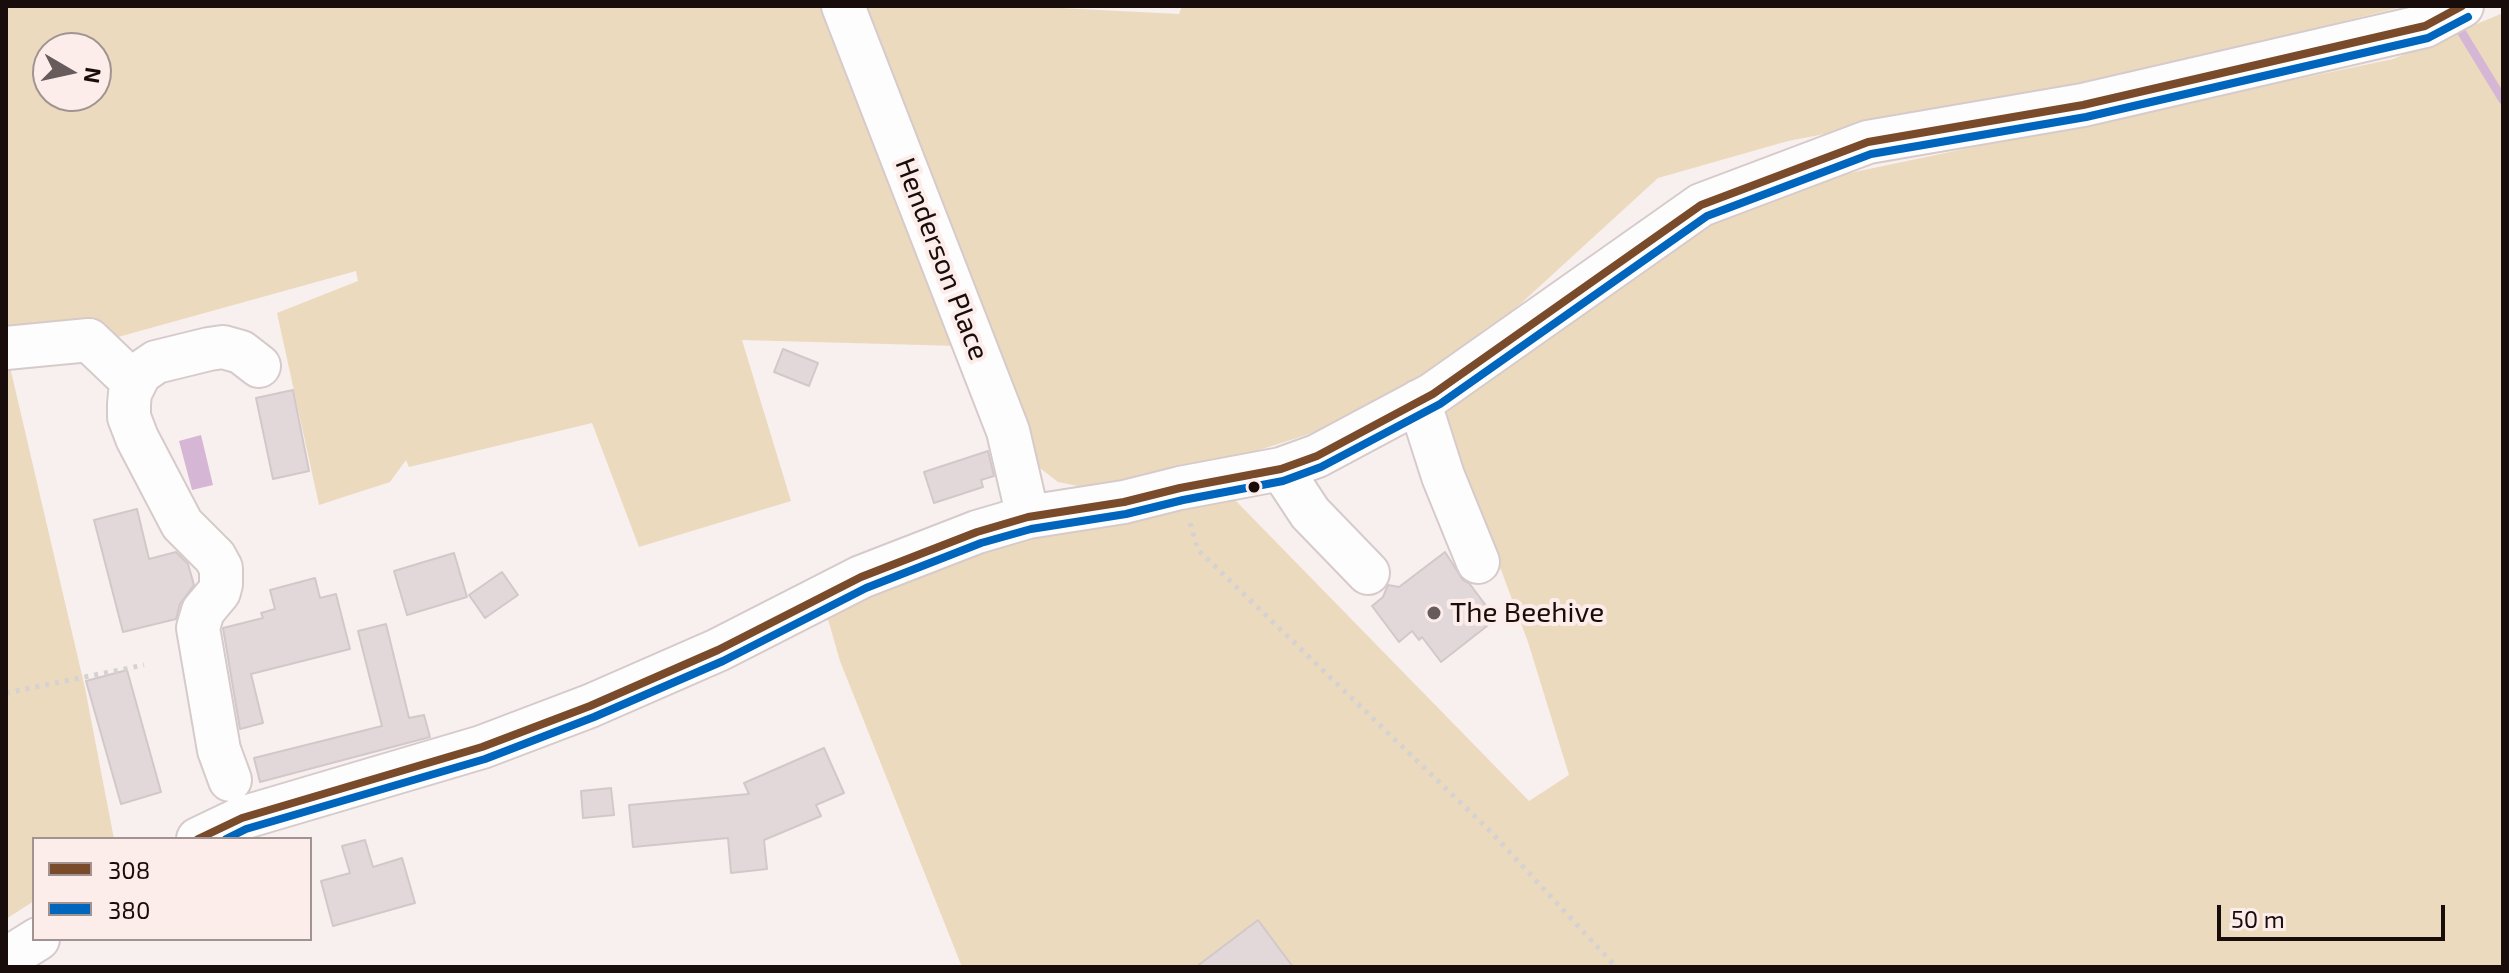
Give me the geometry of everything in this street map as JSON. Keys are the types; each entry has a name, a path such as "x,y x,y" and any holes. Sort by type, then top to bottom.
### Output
{"street":[{"name":"Henderson Place","path":"843,6 1008,431 1028,517"},
{"path":"202,837 242,818 482,747 590,706 718,650 861,577 977,532 1028,517 1124,502 1281,469 1317,456 1433,394 1701,205 1868,142 2083,105 2425,26 2462,6"},
{"path":"6,348 89,340 134,383"},
{"path":"230,780 219,750 198,628 203,611 219,592 221,568 215,557 182,524 137,438 129,417 130,393 140,373 156,362 209,349 223,347 241,352 259,366"},
{"path":"1419,401 1443,476 1478,562"},
{"path":"1281,469 1310,513 1368,573"},
{"path":"6,959 35,941"}],"path":[{"path":"1180,488 1198,550 1491,832 1616,967"},
{"path":"6,693 144,665"}],"shaded area":[{"path":"6,6 825,6 959,346 742,340 791,501 639,547 592,423 409,467 406,460 390,482 319,505 277,313 358,281 356,271 10,367 85,688 114,837 32,837 32,902 6,919"},
{"path":"858,6 1020,6 1179,14 1182,6 2405,6 2104,81 1788,141 1658,178 1445,373 1328,428 1253,452 1113,487 1058,482 1036,465"},
{"path":"2503,13 2503,967 962,967 840,661 827,616 937,562 1017,534 1235,500 1529,801 1569,775 1528,642 1443,415 1591,300 1716,218 1845,174 2393,59"},
{"path":"201,435 213,485 192,490 179,441"}],"building":[{"path":"783,349 818,363 809,386 774,372"},
{"path":"293,390 309,471 273,479 256,398"},
{"path":"988,451 994,476 981,480 983,487 934,503 924,472"},
{"path":"137,509 149,559 176,552 188,564 194,585 180,604 176,619 123,632 94,520"},
{"name":"The Beehive","path":"1445,552 1463,580 1469,583 1496,619 1441,662 1422,637 1419,640 1412,631 1399,642 1372,606 1383,597 1388,585 1399,587"},
{"path":"454,553 467,597 407,615 394,571"},
{"path":"502,572 518,595 485,618 469,595"},
{"path":"315,578 320,598 336,594 350,649 251,674 263,723 240,729 223,628 263,618 261,613 275,609 270,590"},
{"path":"386,624 409,718 424,715 430,737 260,782 254,758 382,726 358,631"},
{"path":"127,670 161,792 121,804 86,681"},
{"path":"824,748 844,793 816,805 821,816 764,840 767,869 731,873 728,838 633,847 629,805 749,794 744,783"},
{"path":"611,788 614,815 583,818 581,791"},
{"path":"365,840 373,867 402,858 415,903 333,926 321,881 350,873 342,846"},
{"path":"1258,920 1293,967 1196,967"}],"waterway":[{"path":"2456,23 2503,100"}],"transit line":[{"name":"308","path":"202,837 242,818 482,747 590,706 718,650 861,577 977,532 1028,517 1124,502 1281,469 1317,456 1433,394 1701,205 1868,142 2083,105 2425,26 2462,6"},
{"name":"380","path":"230,837 246,829 485,759 594,717 723,661 866,588 981,543 1031,529 1126,514 1283,481 1321,467 1440,404 1707,216 1871,154 2086,117 2428,38 2468,17"}],"place":[{"name":"The Beehive","path":"1434,613"}]}
